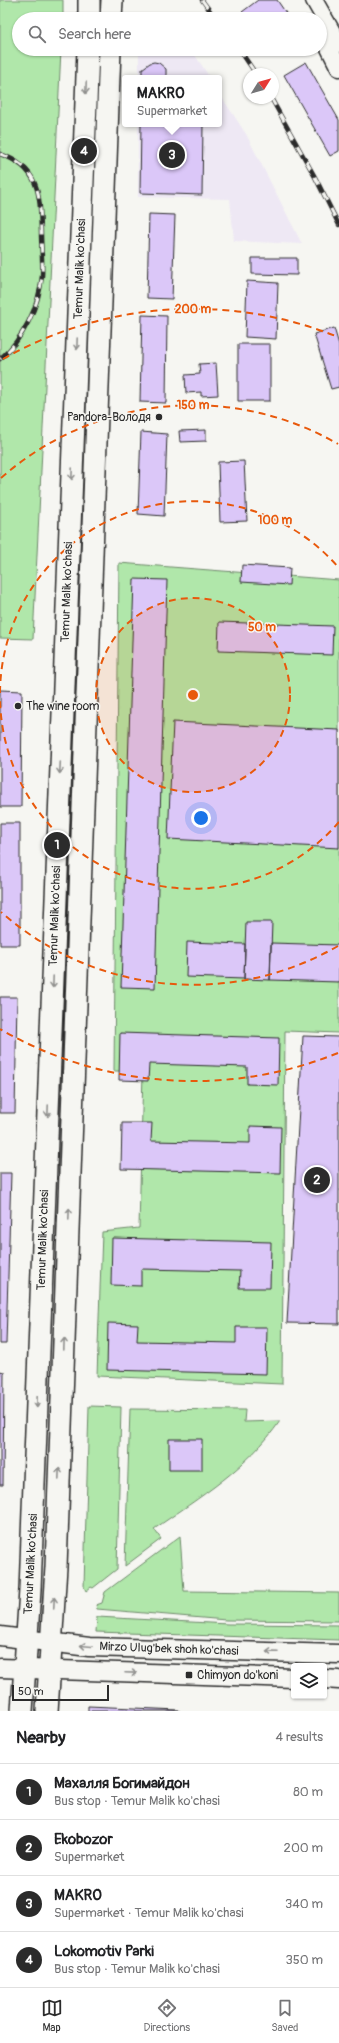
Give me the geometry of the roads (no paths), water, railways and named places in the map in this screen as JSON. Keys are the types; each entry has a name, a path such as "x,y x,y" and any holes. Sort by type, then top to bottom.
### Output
{"highway":[{"path":"89,0 89,12"},
{"path":"111,12 112,0"},
{"name":"Temur Malik ko'chasi","path":"22,1711 30,1590 88,56"},
{"name":"Temur Malik ko'chasi","path":"48,1711 52,1642 81,865 110,56"},
{"path":"61,744 85,745"},
{"path":"57,862 81,865"}],"main road":[{"path":"303,0 310,12"},
{"path":"314,0 321,12"},
{"path":"327,23 339,44"},
{"path":"327,45 339,68"},
{"name":"Mirzo Ulug'bek shoh ko'chasi","path":"0,1636 89,1647 297,1659 339,1654"},
{"path":"0,1668 291,1678"},
{"path":"327,1679 339,1680"}],"railway":[{"path":"202,0 211,12"},
{"path":"244,56 252,68"},
{"path":"274,104 315,177 339,225"},
{"path":"0,154 24,167 31,175 36,185 40,207 42,265 40,288 33,311 23,332 0,359"}],"place":[{"name":"Lokomotiv Parki","path":"84,151"},
{"name":"MAKRO","path":"172,155"},
{"name":"Pandora-Володя","path":"159,417"},
{"name":"The wine room","path":"18,706"},
{"name":"Махалля Богимайдон","path":"57,845"},
{"name":"Ekobozor","path":"317,1180"},
{"name":"Chimyon do'koni","path":"189,1675"}]}
